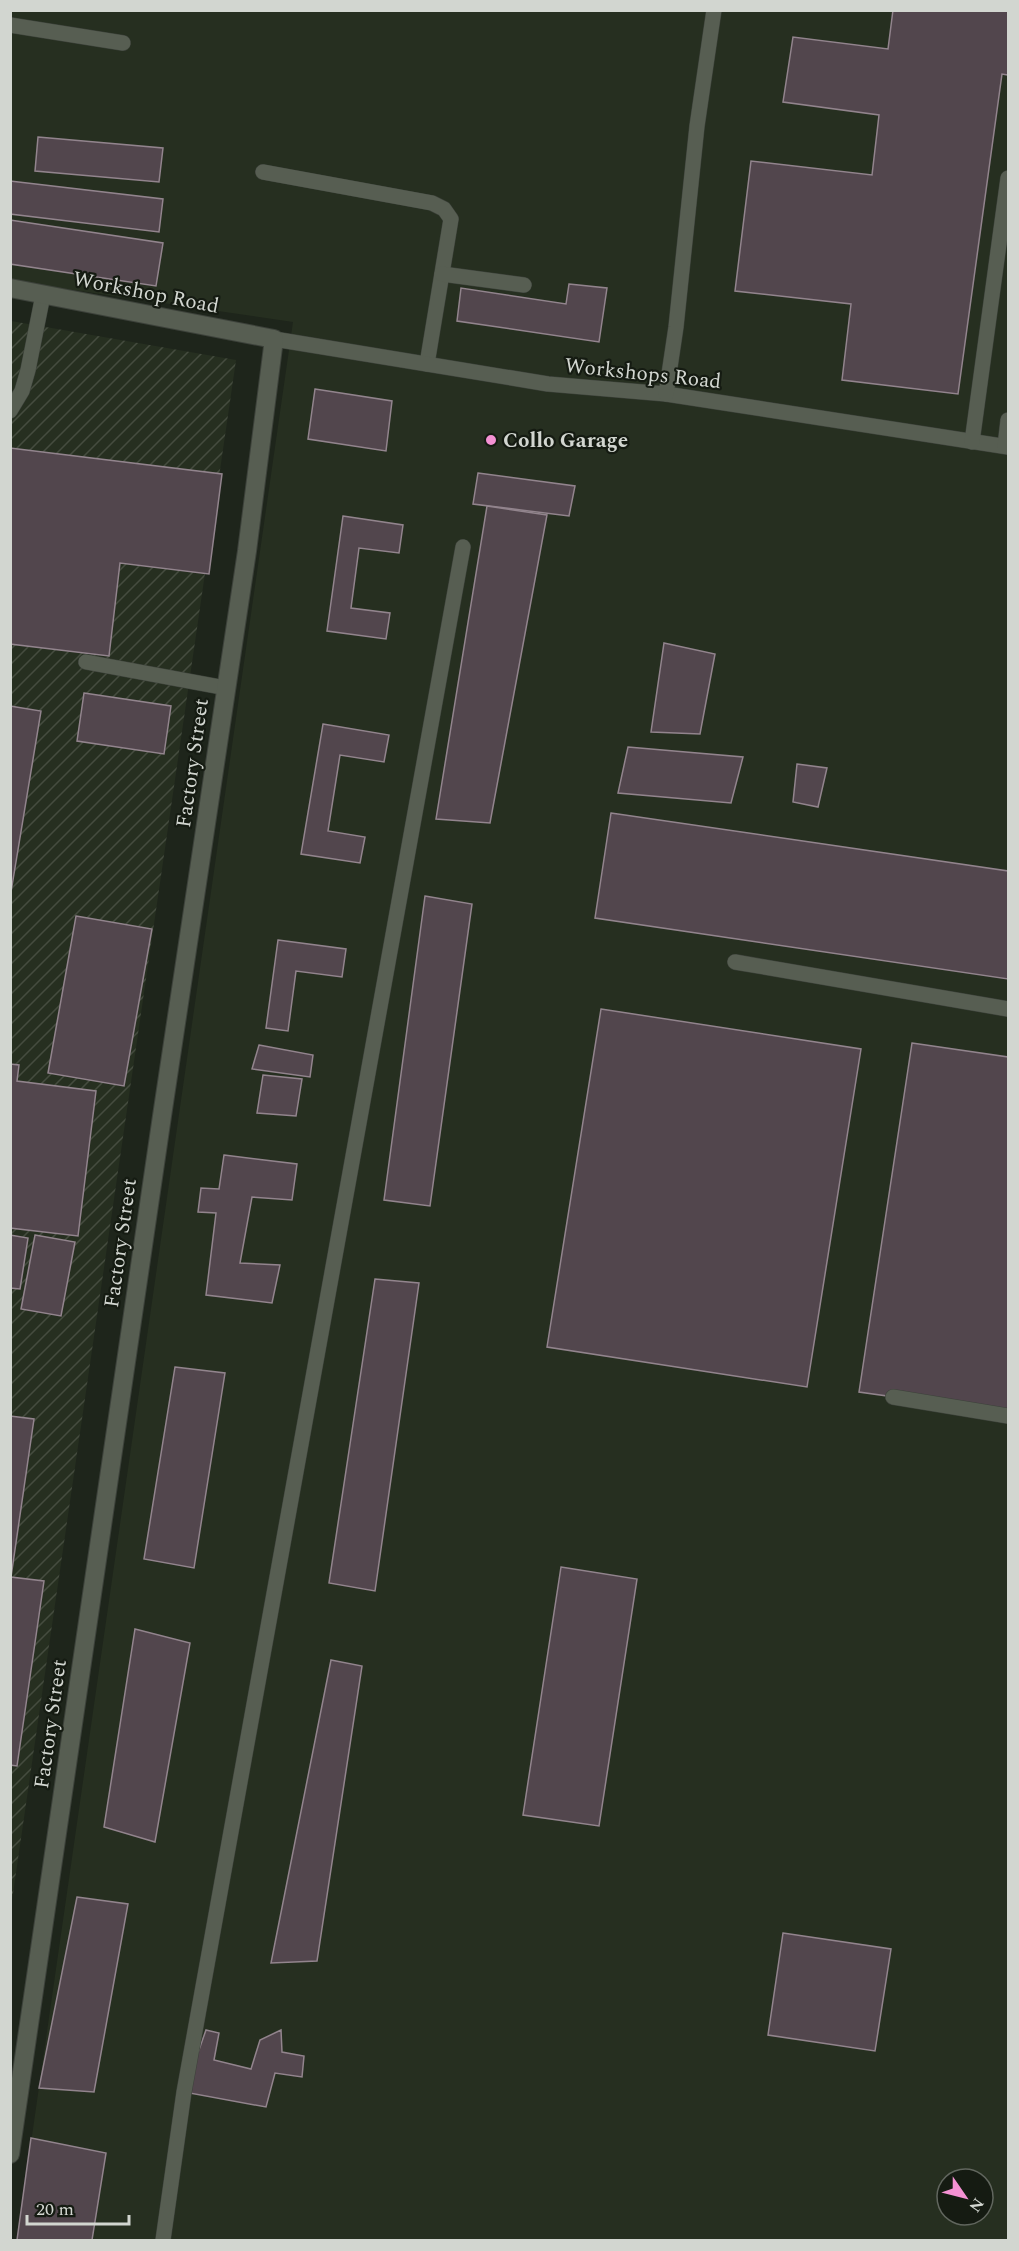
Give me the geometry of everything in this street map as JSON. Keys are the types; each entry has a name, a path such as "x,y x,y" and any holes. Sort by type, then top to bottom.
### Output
{"street":[{"name":"Workshop Road","path":"10,288 274,339"},
{"name":"Factory Street","path":"10,2154 247,551 274,339"}],"lane":[{"path":"666,394 676,327 697,126 714,10"},
{"path":"10,26 123,43"},
{"path":"263,172 432,203 444,209 451,219 427,364"},
{"path":"972,442 1008,178"},
{"path":"442,274 524,285"},
{"path":"10,411 22,392 43,295"},
{"name":"Workshops Road","path":"274,339 548,384 666,394 1007,447"},
{"path":"1007,447 1008,420"},
{"path":"163,2241 184,2092 463,547"},
{"path":"86,662 226,688"},
{"path":"735,963 1008,1009"},
{"path":"893,1397 1008,1416"}],"shaded area":[{"path":"11,11 1008,11 1008,2240 17,2240 293,322 11,281"},
{"path":"11,321 236,360 11,1907"}],"building":[{"path":"893,10 1008,10 1008,75 1002,74 958,394 842,380 851,304 735,291 751,161 872,175 879,115 783,102 793,37 888,49"},
{"path":"38,137 163,148 159,182 35,171"},
{"path":"10,181 163,199 159,232 10,214"},
{"path":"10,220 163,243 156,286 10,264"},
{"path":"569,284 607,288 599,342 457,321 461,288 566,304"},
{"path":"315,389 392,401 386,451 308,439"},
{"path":"10,448 222,474 209,574 120,563 109,656 10,644"},
{"path":"478,473 575,486 569,516 473,504"},
{"path":"487,506 547,515 490,823 436,819"},
{"path":"343,516 403,525 399,553 359,548 351,608 390,613 386,639 327,631"},
{"path":"664,643 715,654 700,734 651,732"},
{"path":"84,693 171,706 164,754 77,741"},
{"path":"10,706 41,711 10,898"},
{"path":"323,724 389,735 384,762 340,755 328,831 365,837 360,863 301,854"},
{"path":"628,747 743,757 731,803 618,793"},
{"path":"797,764 827,768 818,807 793,802"},
{"path":"611,813 1008,871 1008,979 595,918"},
{"path":"425,896 472,904 430,1206 384,1200"},
{"path":"76,916 152,929 124,1086 48,1073"},
{"path":"278,940 346,949 342,977 296,971 288,1031 266,1028"},
{"path":"601,1009 861,1049 807,1387 547,1347"},
{"path":"912,1043 1008,1057 1008,1413 859,1392"},
{"path":"259,1045 313,1055 310,1077 252,1069"},
{"path":"10,1064 19,1065 17,1081 96,1091 78,1236 10,1228"},
{"path":"263,1075 302,1079 296,1116 257,1113"},
{"path":"224,1155 297,1164 292,1200 252,1197 240,1263 280,1265 272,1303 206,1295 216,1213 198,1212 201,1188 219,1189"},
{"path":"10,1235 28,1238 20,1289 10,1288"},
{"path":"35,1235 75,1242 61,1316 21,1309"},
{"path":"375,1279 419,1283 375,1591 329,1583"},
{"path":"175,1367 225,1373 194,1568 144,1559"},
{"path":"10,1416 34,1419 11,1577 44,1581 17,1766 10,1765"},
{"path":"561,1567 637,1579 599,1826 523,1815"},
{"path":"135,1629 190,1643 155,1842 104,1827"},
{"path":"331,1660 362,1666 317,1961 271,1963"},
{"path":"77,1897 128,1904 94,2092 39,2088"},
{"path":"783,1933 891,1949 875,2051 768,2035"},
{"path":"206,2030 219,2033 214,2060 251,2069 260,2040 281,2030 282,2052 304,2056 302,2077 275,2073 266,2107 184,2092"},
{"path":"31,2138 106,2153 92,2240 17,2240"}],"place":[{"name":"Collo Garage","path":"491,440"}]}
